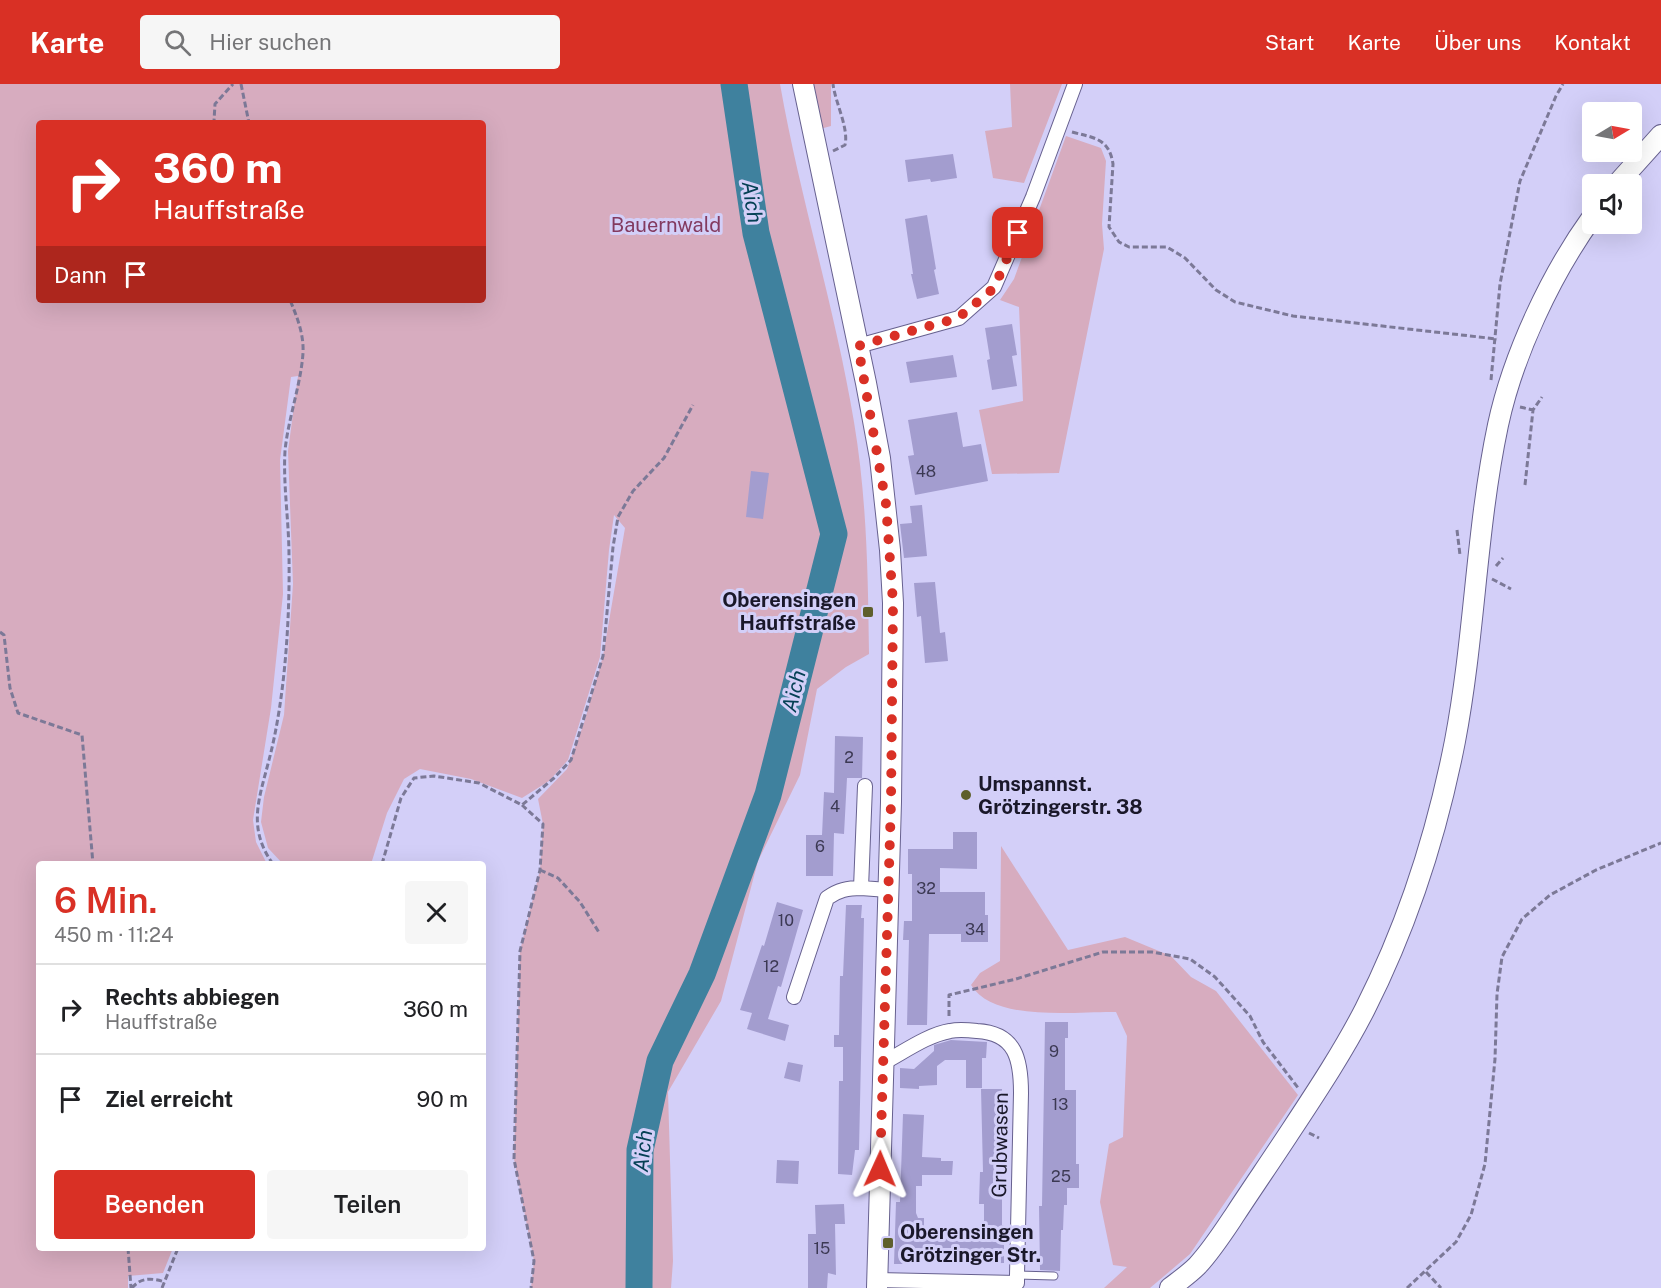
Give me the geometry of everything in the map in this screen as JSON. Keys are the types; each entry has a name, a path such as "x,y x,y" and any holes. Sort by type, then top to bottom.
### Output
{"main road":[{"path":"803,84 858,346 885,492 892,592 891,802 877,1284"},
{"path":"1626,174 1661,135"},
{"path":"1170,1288 1197,1266 1219,1238 1310,1102 1365,1010 1400,932 1423,868 1440,809 1455,740 1498,425 1519,359 1538,313 1560,267 1582,233"}],"street":[{"path":"858,346 958,318 994,288 1034,197 1075,84"},
{"path":"861,888 865,786"},
{"path":"794,996 827,898 847,888 888,890"},
{"name":"Grubwasen","path":"883,1063 949,1031 989,1031 1001,1036 1017,1055 1021,1068 1017,1275"},
{"path":"877,1284 1017,1283 1017,1275"}],"lane":[{"path":"1017,1275 1054,1276"}],"path":[{"path":"214,120 215,104 233,84"},
{"path":"241,84 248,120"},
{"path":"819,166 845,145 847,137 833,84"},
{"path":"1491,383 1497,339 1500,284 1520,181 1563,84"},
{"path":"1059,128 1101,140 1108,147 1113,164 1108,213 1109,227 1119,242 1129,247 1167,247 1185,258 1216,290 1235,302 1293,316 1497,339"},
{"path":"271,861 258,837 256,820 262,782 274,735 287,632 289,553 285,449 303,352 298,319 291,303"},
{"path":"1525,485 1533,410 1542,397"},
{"path":"522,805 572,760 603,656 618,517 633,491 664,458 693,405"},
{"path":"1488,573 1493,580 1511,589"},
{"path":"0,632 4,635 10,688 18,713 82,735 93,861"},
{"path":"383,861 401,798 414,778 434,776 479,783 522,805 543,824 540,870 520,951 514,1159 534,1261 531,1288"},
{"path":"1407,1288 1455,1242 1471,1215 1485,1164 1495,1059 1497,994 1502,957 1522,919 1550,895 1596,870 1661,843"},
{"path":"540,870 558,878 580,902 600,934"},
{"path":"949,1031 949,995 1016,979 1103,952 1152,951 1190,959 1215,977 1250,1016 1263,1042 1310,1102"},
{"path":"128,1251 132,1288"},
{"path":"162,1288 177,1251"},
{"path":"1425,1272 1440,1288"},
{"path":"132,1288 138,1281 155,1279 165,1282"}],"green space":[{"name":"Bauernwald","path":"0,84 780,84 854,422 864,509 869,654 846,667 817,689 800,775 758,861 721,1001 668,1092 673,1261 671,1288 531,1288 534,1261 514,1159 520,951 540,870 543,824 538,799 567,769 584,723 603,656 625,528 614,515 600,657 568,760 549,781 522,798 471,779 420,769 404,779 387,813 372,861 280,861 268,848 261,822 264,797 284,715 293,584 288,451 298,376 291,377 280,460 283,594 271,708 253,820 256,842 266,861 36,861 36,1251 172,1251 163,1273 128,1276 128,1288 0,1288"},
{"path":"810,84 831,84 831,126 820,129"},
{"path":"1010,84 1062,84 1024,183 993,178 985,131 1012,127"},
{"path":"1066,136 1101,148 1106,161 1102,224 1104,249 1059,473 992,474 979,410 1023,401 1019,307 1000,300 1014,279"},
{"path":"1001,846 1068,950 1125,937 1171,956 1191,977 1216,991 1298,1095 1190,1254 1150,1288 1104,1288 1127,1267 1113,1265 1100,1202 1109,1144 1123,1137 1127,1036 1116,1012 1059,1013 1017,1010 998,1005 982,997 971,985 980,973 1000,961"}],"building":[{"path":"953,154 957,178 931,182 930,179 908,182 905,160"},
{"path":"927,215 939,294 917,299 911,274 913,274 905,219"},
{"path":"1012,324 1017,355 1012,356 1017,386 992,390 985,328"},
{"path":"953,355 957,377 910,383 906,362"},
{"path":"957,412 963,447 981,444 988,481 915,495 908,456 914,455 908,420"},
{"path":"751,471 769,473 763,519 746,517"},
{"path":"922,505 927,556 904,558 900,524 912,523 910,506"},
{"path":"935,582 940,633 945,632 948,661 925,663 921,616 917,617 914,583"},
{"path":"835,736 863,737 862,778 847,778 844,834 834,833 833,876 806,876 806,835 822,835 824,792 834,793"},
{"path":"953,832 977,832 977,869 940,868 940,892 985,892 988,942 961,942 961,934 929,934 927,1025 907,1025 909,940 903,940 904,921 912,921 912,874 908,874 908,849 953,849"},
{"path":"777,902 803,910 781,987 778,986 768,1019 789,1025 785,1041 747,1029 752,1013 740,1010 762,945 764,946"},
{"path":"846,905 862,905 861,918 864,918 859,1150 855,1150 852,1175 838,1174 839,1081 843,1081 843,1047 834,1047 834,1035 839,1035 840,976 843,976"},
{"path":"1045,1022 1068,1022 1068,1038 1065,1038 1065,1090 1076,1090 1076,1164 1079,1164 1079,1188 1067,1188 1067,1205 1064,1205 1063,1230 1061,1230 1060,1271 1040,1270 1039,1206 1042,1206"},
{"path":"951,1040 987,1042 986,1058 982,1058 982,1088 966,1088 966,1060 945,1060 937,1066 937,1085 919,1086 919,1089 900,1088 900,1068 914,1069 934,1051 934,1045"},
{"path":"788,1062 803,1065 800,1082 784,1078"},
{"path":"981,1089 1002,1089 1001,1130 997,1130 997,1173 1002,1173 1004,1263 943,1264 943,1259 915,1259 915,1264 894,1264 896,1202 900,1202 903,1114 924,1115 922,1157 953,1161 952,1175 922,1175 922,1186 916,1186 916,1213 918,1218 924,1218 924,1237 984,1238 984,1204 979,1204 980,1172 983,1172"},
{"path":"777,1160 799,1161 798,1184 776,1183"},
{"path":"844,1204 845,1224 835,1224 836,1275 828,1273 827,1288 808,1288 808,1234 816,1234 815,1205"}],"waterway":[{"name":"Aich","path":"639,1288 640,1150 660,1061 702,974 768,795 834,534 756,233 734,84"}],"place":[{"name":"Oberensingen Hauffstraße","path":"868,612"},
{"name":"Umspannst. Grötzingerstr. 38","path":"966,795"},
{"name":"Oberensingen Grötzinger Str.","path":"888,1243"}],"route":[{"path":"880,1169 891,802 893,603 886,504 880,458 858,346 958,318 994,288 1018,233"}]}
